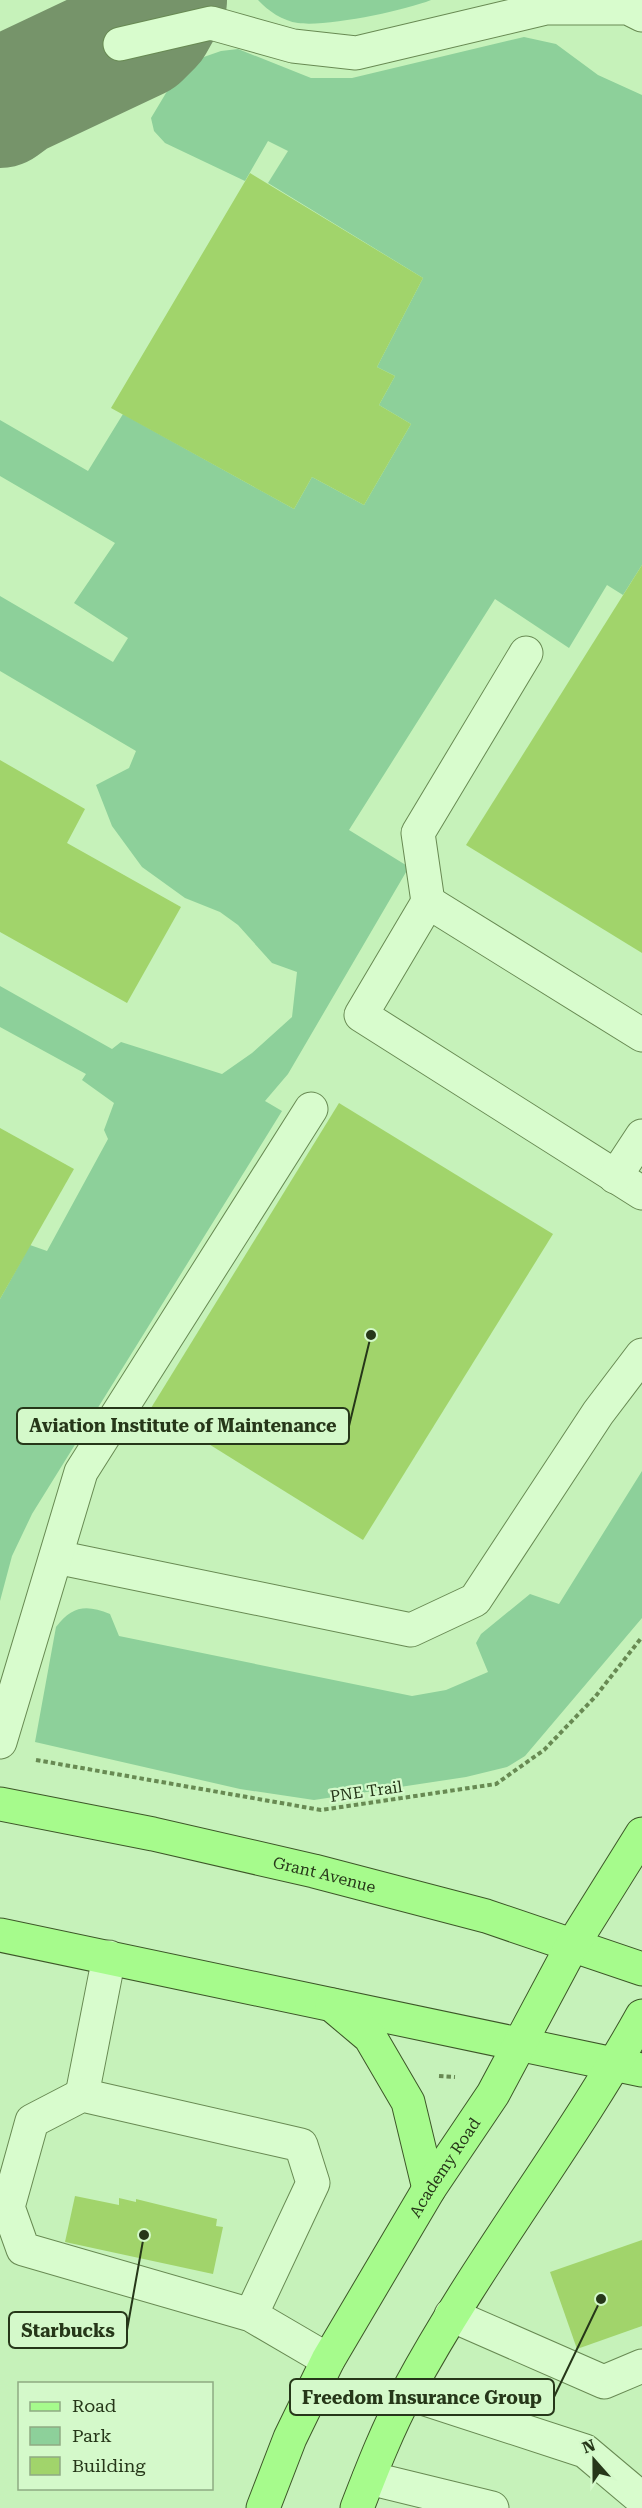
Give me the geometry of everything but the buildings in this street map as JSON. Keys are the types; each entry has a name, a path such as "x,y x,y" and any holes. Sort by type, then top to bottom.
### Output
{"main road":[{"name":"Grant Avenue","path":"0,1804 153,1834 314,1871 486,1916 642,1969"},
{"name":"Academy Road","path":"263,2508 290,2438 328,2360 429,2189 493,2094 572,1946 642,1834"},
{"path":"0,1935 629,2067"},
{"path":"330,2003 370,2037 403,2090 429,2189"},
{"path":"357,2508 407,2393 451,2315 629,2067 642,2016"}],"lane":[{"path":"120,44 211,23 293,46 356,53 546,8 628,8 642,15"},
{"path":"526,653 418,833 428,902 361,1015 629,1185 642,1136"},
{"path":"428,902 642,1035"},
{"path":"0,1742 81,1472 311,1109"},
{"path":"56,1557 411,1630 475,1600 598,1413 642,1355"},
{"path":"82,2095 109,1957"},
{"path":"251,2315 313,2182 301,2145 82,2095 32,2121 8,2207 23,2249 251,2315 328,2360"},
{"path":"451,2315 604,2382 642,2366"},
{"path":"407,2393 585,2451 642,2499"},
{"path":"369,2478 492,2508"}],"path":[{"name":"PNE Trail","path":"29,1759 321,1810 496,1784 544,1750 595,1697 642,1637"}],"green space":[{"path":"258,0 431,0 365,17 311,24 281,18"},
{"path":"524,37 556,44 598,75 642,95 642,565 623,595 607,585 569,648 495,599 349,830 409,867 288,1074 265,1101 282,1111 32,1514 12,1556 0,1601 0,1299 30,1245 47,1251 108,1139 104,1130 114,1103 82,1080 86,1074 0,1027 0,986 112,1049 121,1042 222,1074 252,1053 292,1017 297,972 272,963 238,925 220,912 185,898 142,867 112,826 96,785 129,768 136,751 0,671 0,596 113,662 128,638 74,603 115,543 0,476 0,420 88,471 123,414 294,509 312,477 364,505 411,424 379,405 395,376 377,367 423,278 268,183 288,151 268,141 245,181 165,143 154,131 151,118 187,58 198,59 221,51 238,49 311,78 352,78"},
{"path":"642,1471 642,1618 525,1756 507,1767 466,1777 314,1800 240,1789 35,1742 56,1627 68,1615 80,1609 94,1609 110,1614 119,1636 412,1696 446,1690 488,1672 476,1643 481,1634 530,1594 559,1604"}],"taxiway":[{"path":"0,105 15,94 138,36 151,23 164,0"}],"place":[{"name":"Aviation Institute of Maintenance","path":"371,1335"},
{"name":"Starbucks","path":"144,2235"},
{"name":"Freedom Insurance Group","path":"601,2299"}]}
